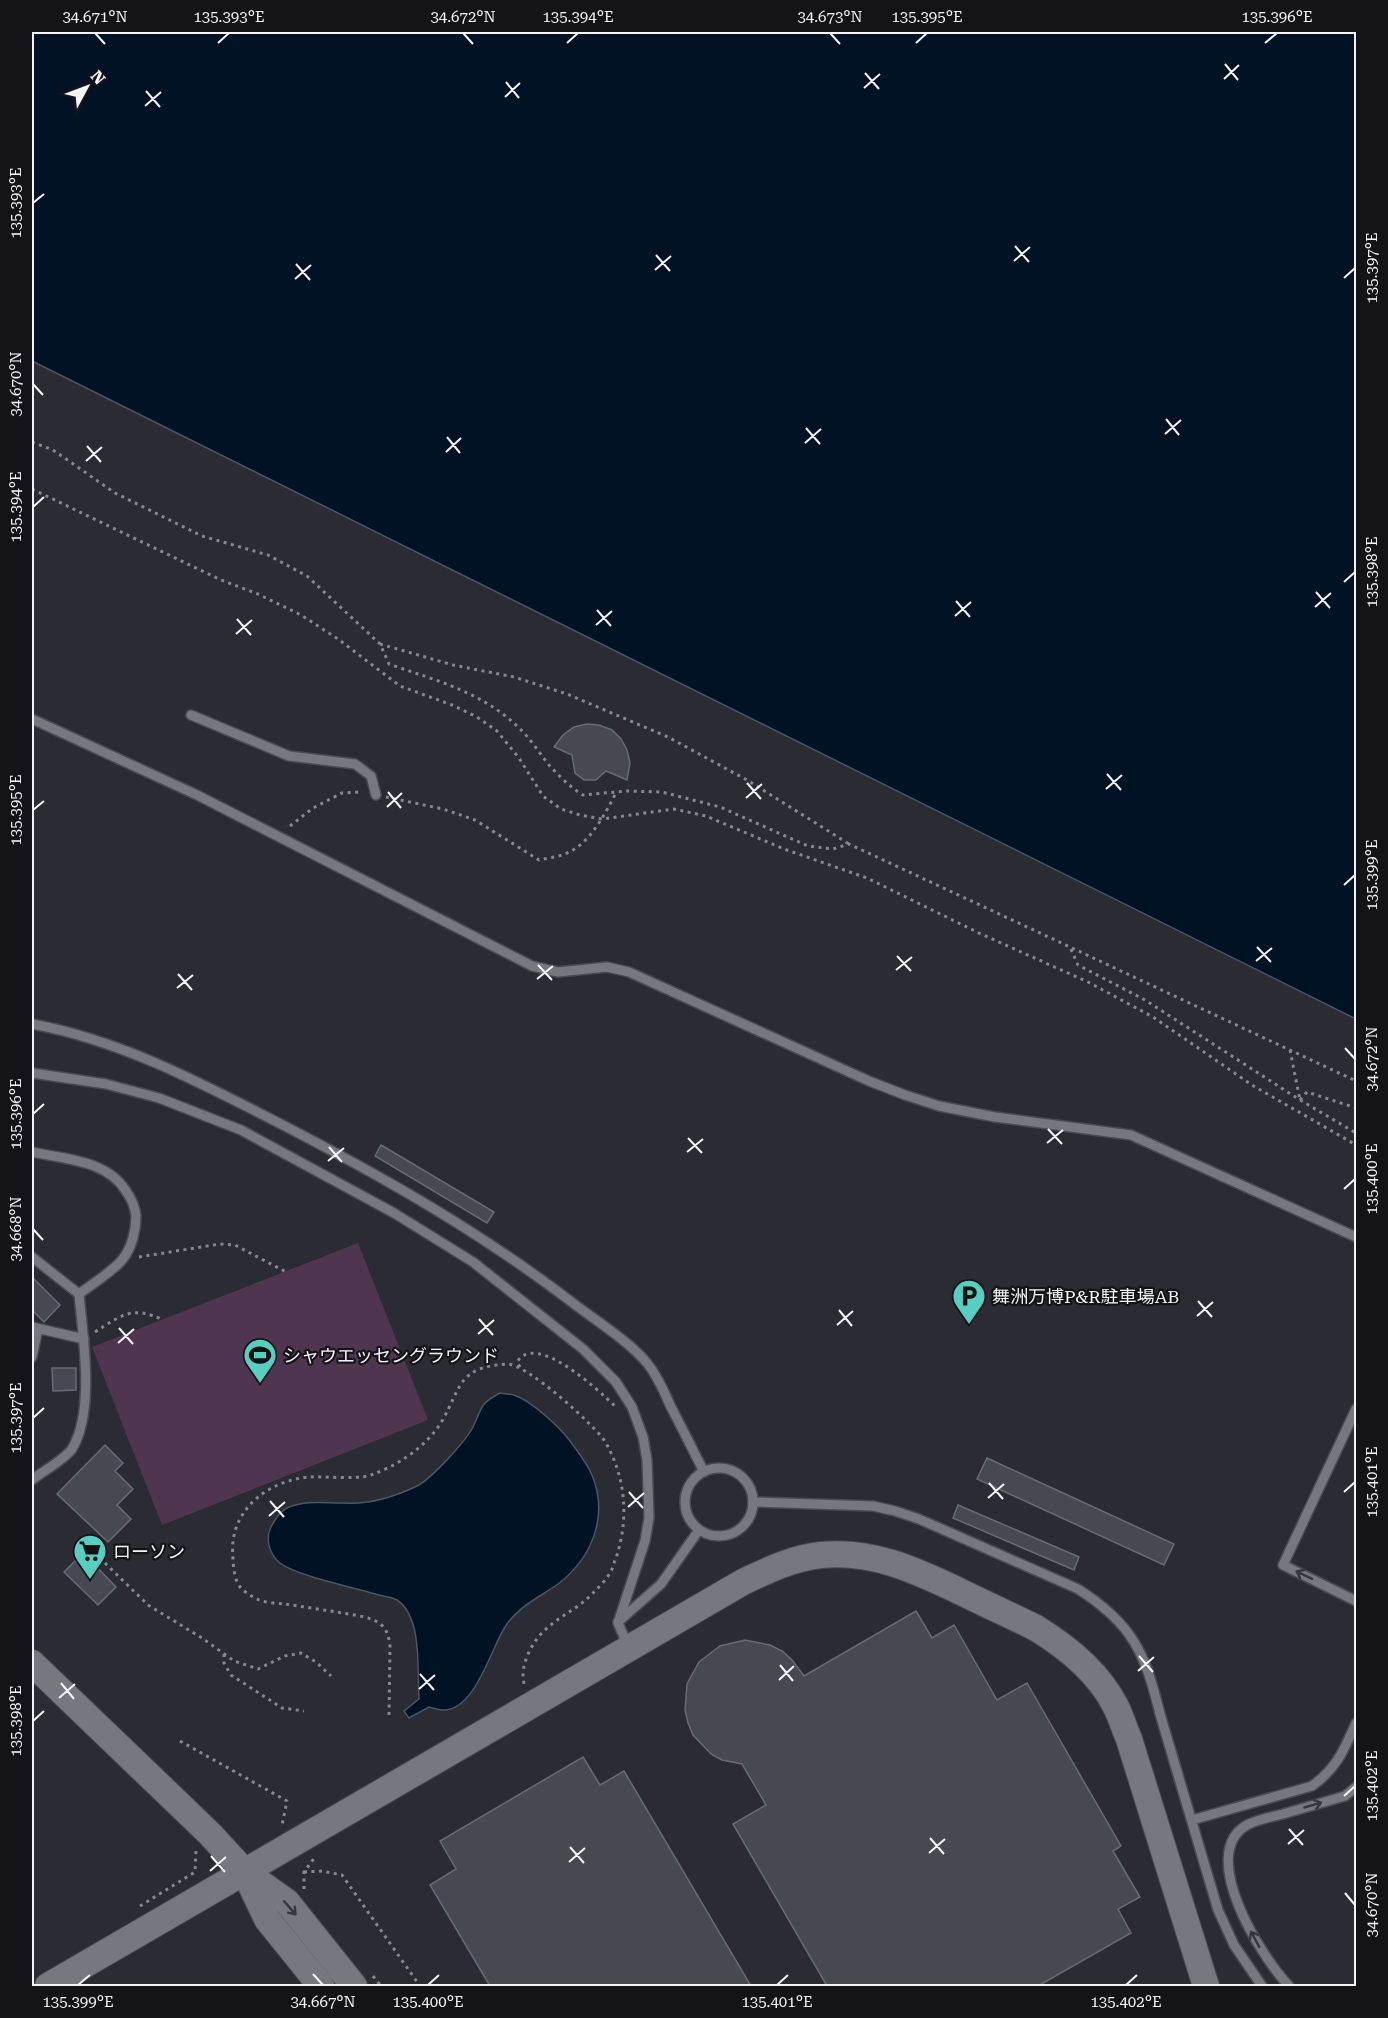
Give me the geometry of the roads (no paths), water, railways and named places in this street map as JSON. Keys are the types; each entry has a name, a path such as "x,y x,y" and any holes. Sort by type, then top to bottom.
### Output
{"street":[{"path":"48,1986 743,1582 772,1567 799,1559 845,1554 874,1557 910,1568 1036,1628 1077,1658 1095,1677 1115,1704 1145,1785 1206,1986"},
{"path":"32,1663 210,1834 245,1872 287,1902 354,1986"},
{"path":"245,1872 267,1919 321,1986"}],"lane":[{"path":"191,715 289,756 355,764 371,776 376,795"},
{"path":"32,719 208,800 532,966 558,972 607,967 629,972 869,1081 939,1106 995,1117 1131,1135 1356,1237"},
{"path":"32,1024 127,1050 171,1069 359,1164 489,1243 600,1324 647,1363 704,1472"},
{"path":"32,1073 106,1084 159,1098 241,1130 394,1213 473,1262 583,1349 616,1382 632,1407 643,1437 647,1460 649,1518 645,1541 618,1623 629,1648"},
{"path":"32,1152 99,1167 114,1175 123,1185 136,1211 134,1237 123,1259 79,1294"},
{"path":"32,1257 79,1294 84,1339 85,1406 82,1427 70,1451 32,1480"},
{"path":"32,1357 35,1328 84,1339"},
{"path":"1356,1409 1282,1565 1356,1601"},
{"path":"715,1468 726,1469 745,1480 751,1490 752,1512 740,1529 720,1536 709,1535 699,1530 687,1514 685,1504 689,1485 704,1472 715,1468"},
{"path":"753,1502 873,1506 895,1511 919,1519 1078,1589 1117,1617 1132,1636 1152,1681 1218,1910 1234,1945 1263,1986"},
{"path":"618,1623 662,1584 699,1530"},
{"path":"1192,1820 1312,1786 1336,1765 1356,1723"},
{"path":"1289,1986 1268,1961 1245,1920 1227,1865 1228,1852 1232,1841 1246,1825 1345,1796 1356,1787"}],"water":[{"path":"32,32 1356,32 1356,1019 32,361"},
{"path":"500,1393 521,1398 552,1421 565,1435 592,1475 597,1490 598,1521 588,1549 570,1574 522,1608 510,1620 481,1677 464,1701 454,1708 442,1710 429,1707 409,1718 404,1711 419,1699 418,1660 415,1632 405,1608 393,1598 288,1568 276,1559 271,1551 268,1541 269,1532 274,1521 286,1508 309,1503 372,1501 399,1494 417,1486 431,1476 456,1450 473,1427 484,1404"}],"place":[{"name":"舞洲万博P&R駐車場AB","path":"969,1325"},
{"name":"シャウエッセングラウンド","path":"260,1384"},
{"name":"ローソン","path":"90,1580"}]}
